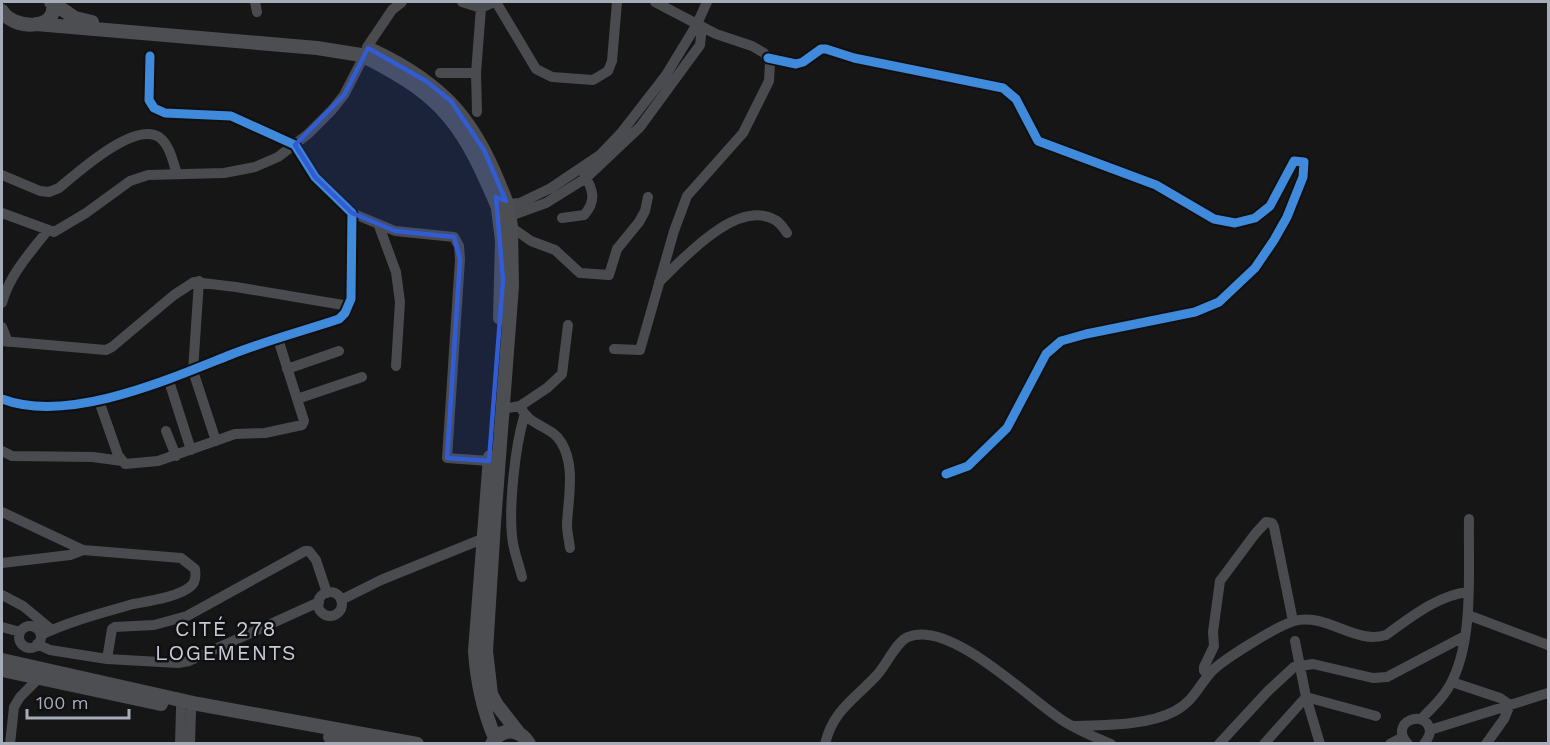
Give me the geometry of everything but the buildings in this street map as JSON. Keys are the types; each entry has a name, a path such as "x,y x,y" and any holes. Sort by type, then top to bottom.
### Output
{"main road":[{"path":"52,2 67,14 84,21 328,42 366,53 422,90 451,118 476,156 505,210 512,286 486,651 488,678 491,694 497,705 529,744"},
{"path":"36,24 50,19 54,14 52,2"},
{"path":"2,11 9,23 366,53"},
{"path":"505,210 475,651 477,677 491,742 505,732 518,732"},
{"path":"5,664 30,666 198,704 417,744"},
{"path":"5,664 39,678 363,744"}],"street":[{"path":"2,213 54,232 130,182 148,175 224,174 255,167 278,157 321,122 344,95 387,16 402,2"},
{"path":"462,2 481,8 495,2 536,69 543,75 593,80 608,71 612,61 617,2"},
{"path":"655,2 716,34 752,46 768,58 796,64 803,62 821,49 826,49 854,58 1003,88 1016,99 1038,141 1156,184 1214,219 1235,223 1255,218 1270,206 1294,161 1304,162 1303,177 1287,217 1274,240 1255,268 1219,302 1195,312 1061,341 1046,354 1006,428 968,466 946,474"},
{"path":"505,210 551,188 600,155 621,133 666,75 699,26 707,2"},
{"path":"477,112 476,73 481,8"},
{"path":"699,26 700,45"},
{"path":"505,210 546,203 586,178 640,127 700,45 716,34"},
{"path":"150,56 149,100 154,108 165,113 231,116 295,145 315,177 352,213 395,231 454,237 459,246 460,259 447,458 489,461"},
{"path":"614,349 640,350 658,283 687,196 743,133 769,81 768,58"},
{"path":"440,73 476,73"},
{"path":"2,175 40,191 49,192 59,188 110,148 126,140 151,135 159,137 169,149 177,174"},
{"path":"562,218 584,215 592,207 592,194 580,168"},
{"path":"505,210 531,241 555,250 580,273 609,275 617,249 639,222 645,211 648,197"},
{"path":"2,399 28,406 71,405 99,401 193,371 231,354 339,319 349,306 351,299 352,213"},
{"path":"658,283 702,242 731,221 749,216 764,216 776,220 787,233"},
{"path":"379,226 396,272 400,302 396,366"},
{"path":"2,303 4,287 48,230"},
{"path":"2,327 5,342 106,350 174,295 199,281 349,306"},
{"path":"199,281 193,371 216,441"},
{"path":"522,577 512,537 512,506 522,412 562,374 568,325"},
{"path":"2,452 12,456 93,457 122,461 129,465 176,456 235,434 265,433 302,425 304,421 278,339"},
{"path":"287,369 339,351"},
{"path":"297,399 362,377"},
{"path":"168,378 191,450"},
{"path":"99,401 122,461"},
{"path":"502,409 522,412 561,441 567,456 569,473 567,527 570,548"},
{"path":"166,431 176,456"},
{"path":"2,512 83,550 181,558 195,569 196,577 191,586 179,592 100,613 51,630 5,664"},
{"path":"1390,744 1405,740 1402,728 1408,720 1421,719 1436,704 1452,682 1466,636 1469,519"},
{"path":"1209,675 1204,668 1214,646 1213,632 1220,581 1266,522 1272,523 1274,527 1293,621"},
{"path":"341,600 381,580 483,538"},
{"path":"2,563 70,555 83,550"},
{"path":"107,659 112,629 154,625 187,616 305,551 309,551 316,560 327,593"},
{"path":"1072,726 1123,724 1165,715 1190,701 1218,665 1293,621 1308,619 1365,636 1379,637 1443,599 1457,593 1468,592"},
{"path":"327,593 337,595 341,600 341,610 333,616 323,614 319,609 322,596 327,593"},
{"path":"2,595 23,606 51,630"},
{"path":"30,666 33,643 38,629 32,626 25,627 20,632 19,638 33,643 50,650 107,659 178,663 189,661 319,602"},
{"path":"1468,615 1548,645"},
{"path":"2,627 20,632"},
{"path":"825,744 829,730 839,712 877,675 900,643 907,637 915,635 932,636 971,652 1012,680 1061,720 1111,744"},
{"path":"1219,744 1294,667 1313,664 1373,678 1387,677 1466,636"},
{"path":"1295,641 1306,697 1320,744"},
{"path":"10,744 14,707 20,697 39,678"},
{"path":"1452,682 1500,698 1510,705"},
{"path":"1430,730 1548,693"},
{"path":"1306,697 1376,716"},
{"path":"1264,744 1306,697"},
{"path":"1486,744 1510,705"},
{"path":"180,744 186,709"},
{"path":"186,709 190,744"},
{"path":"1421,719 1430,730 1424,744"}],"highlighted area":[{"path":"368,48 426,81 451,101 484,150 506,201 496,197 503,280 489,461 447,458 460,259 454,237 395,231 352,213 315,177 295,145 344,95"}],"cycle path":[{"path":"768,58 796,64 803,62 821,49 826,49 854,58 1003,88 1016,99 1038,141 1156,185 1214,219 1235,223 1255,218 1270,206 1294,161 1304,162 1303,177 1287,217 1274,240 1255,268 1219,302 1195,312 1061,341 1046,354 1007,428 968,466 946,474"},
{"path":"2,399 28,405 57,406 87,403 117,396 257,345 339,319 345,313 351,299 352,213 315,177 295,145 231,116 165,113 154,108 149,100 150,56"}],"district":[{"name":"CITÉ 278 LOGEMENTS","path":"226,641"}]}
